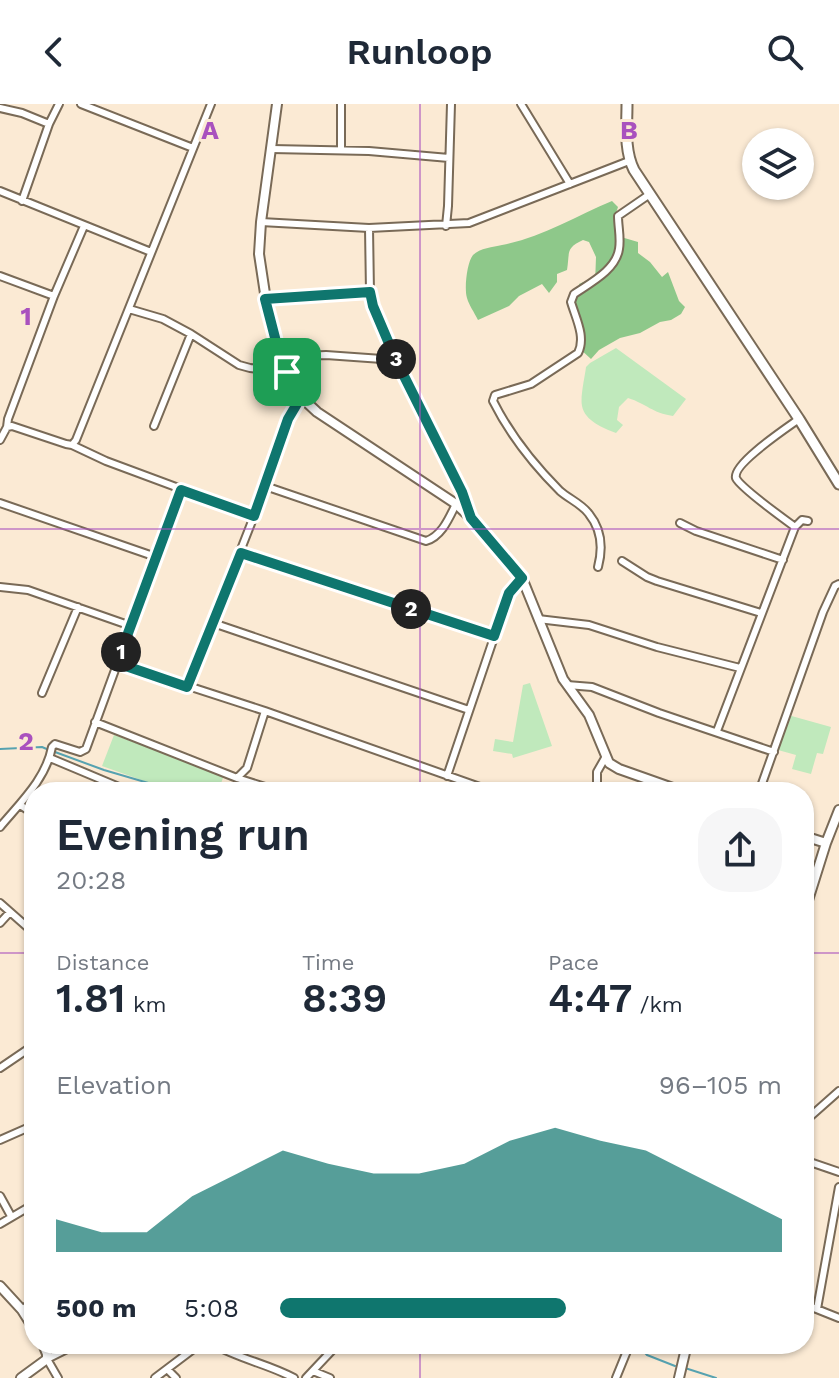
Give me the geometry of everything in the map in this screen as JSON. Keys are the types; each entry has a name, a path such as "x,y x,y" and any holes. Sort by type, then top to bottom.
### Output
{"main road":[{"path":"627,104 629,161 839,484"}],"street":[{"path":"22,201 59,104"},
{"path":"81,104 193,148"},
{"path":"72,445 211,104"},
{"path":"277,104 259,254 265,299 287,372 301,397 327,419 406,469 471,518 522,578 567,685 589,715 605,758 619,769 656,782"},
{"path":"341,104 341,150"},
{"path":"446,226 451,104"},
{"path":"521,104 570,184"},
{"path":"0,108 49,124"},
{"path":"272,149 341,150 449,158"},
{"path":"261,222 369,228 469,223 629,161"},
{"path":"0,191 151,252"},
{"path":"598,567 602,547 589,514 547,478 493,401 495,395 531,384 578,353 582,338 572,298 615,260 619,252 618,216 650,194"},
{"path":"0,440 84,226"},
{"path":"369,228 373,306 396,360 462,492 471,518"},
{"path":"0,276 54,296"},
{"path":"265,299 370,292"},
{"path":"129,309 163,319 239,365 287,372"},
{"path":"154,426 191,334"},
{"path":"280,357 326,355 396,360"},
{"path":"187,687 241,553 288,419 301,397"},
{"path":"795,527 736,476 750,456 799,419"},
{"path":"7,427 72,445 106,461 254,516"},
{"path":"265,486 426,541 434,539 456,504"},
{"path":"37,782 55,744 83,752 86,749 181,490"},
{"path":"0,503 156,557"},
{"path":"717,731 795,527 802,520 808,521"},
{"path":"680,523 783,560"},
{"path":"241,553 494,636"},
{"path":"622,561 657,581 761,613"},
{"path":"447,776 509,593 522,578"},
{"path":"763,782 823,612 835,586 839,584"},
{"path":"0,587 28,590 131,626"},
{"path":"42,693 78,607"},
{"path":"538,619 589,625 657,647 740,668"},
{"path":"213,623 469,710"},
{"path":"117,663 265,711 464,782"},
{"path":"567,685 592,687 649,710 774,752"},
{"path":"237,778 247,768 265,711"},
{"path":"95,722 249,782"},
{"path":"51,752 111,782"},
{"path":"597,782 597,772 605,758"},
{"path":"247,768 254,782"},
{"path":"0,827 24,799"},
{"path":"20,805 24,808"},
{"path":"814,881 839,810"},
{"path":"814,839 826,843"},
{"path":"0,903 24,924"},
{"path":"0,923 10,912"},
{"path":"0,1068 24,1052"},
{"path":"814,1113 839,1091"},
{"path":"0,1140 24,1129"},
{"path":"814,1163 839,1172"},
{"path":"817,1309 839,1187"},
{"path":"0,1196 11,1216"},
{"path":"0,1224 24,1209"},
{"path":"0,1286 24,1313"},
{"path":"814,1308 839,1318"},
{"path":"47,1354 58,1378"},
{"path":"21,1378 57,1354"},
{"path":"155,1378 187,1354"},
{"path":"236,1354 269,1365 294,1378"},
{"path":"306,1378 329,1354"},
{"path":"616,1378 626,1354"},
{"path":"679,1378 685,1354"},
{"path":"167,1369 176,1378"},
{"path":"313,1371 330,1378"}],"green space":[{"path":"612,201 618,207 615,216 618,246 621,237 638,242 638,253 662,277 668,272 679,301 685,307 681,314 640,333 620,338 599,350 591,359 579,348 581,330 574,308 574,298 580,294 579,284 588,280 595,284 596,257 589,242 583,240 571,249 567,270 557,274 557,282 549,293 542,284 519,296 509,306 478,320 466,294 468,269 473,255 483,249 544,232"},
{"path":"616,348 686,399 673,416 628,398 619,407 617,420 623,425 616,433 587,416 582,402 586,367"},
{"path":"530,683 552,746 513,758 512,754 493,751 495,739 513,742 523,685"},
{"path":"788,715 831,727 823,754 817,753 811,774 792,769 796,755 778,750"},
{"path":"114,735 224,775 222,782 147,782 102,766"}],"waterway":[{"path":"0,749 42,747 49,750"},
{"path":"55,752 145,782"},
{"path":"646,1354 675,1366"},
{"path":"685,1368 716,1378"}],"route":[{"path":"370,292 396,360 462,492 471,518 522,578 509,593 494,636 241,553 187,687 117,663 181,490 254,516 288,419 301,397 287,372 265,299 370,292"}]}
